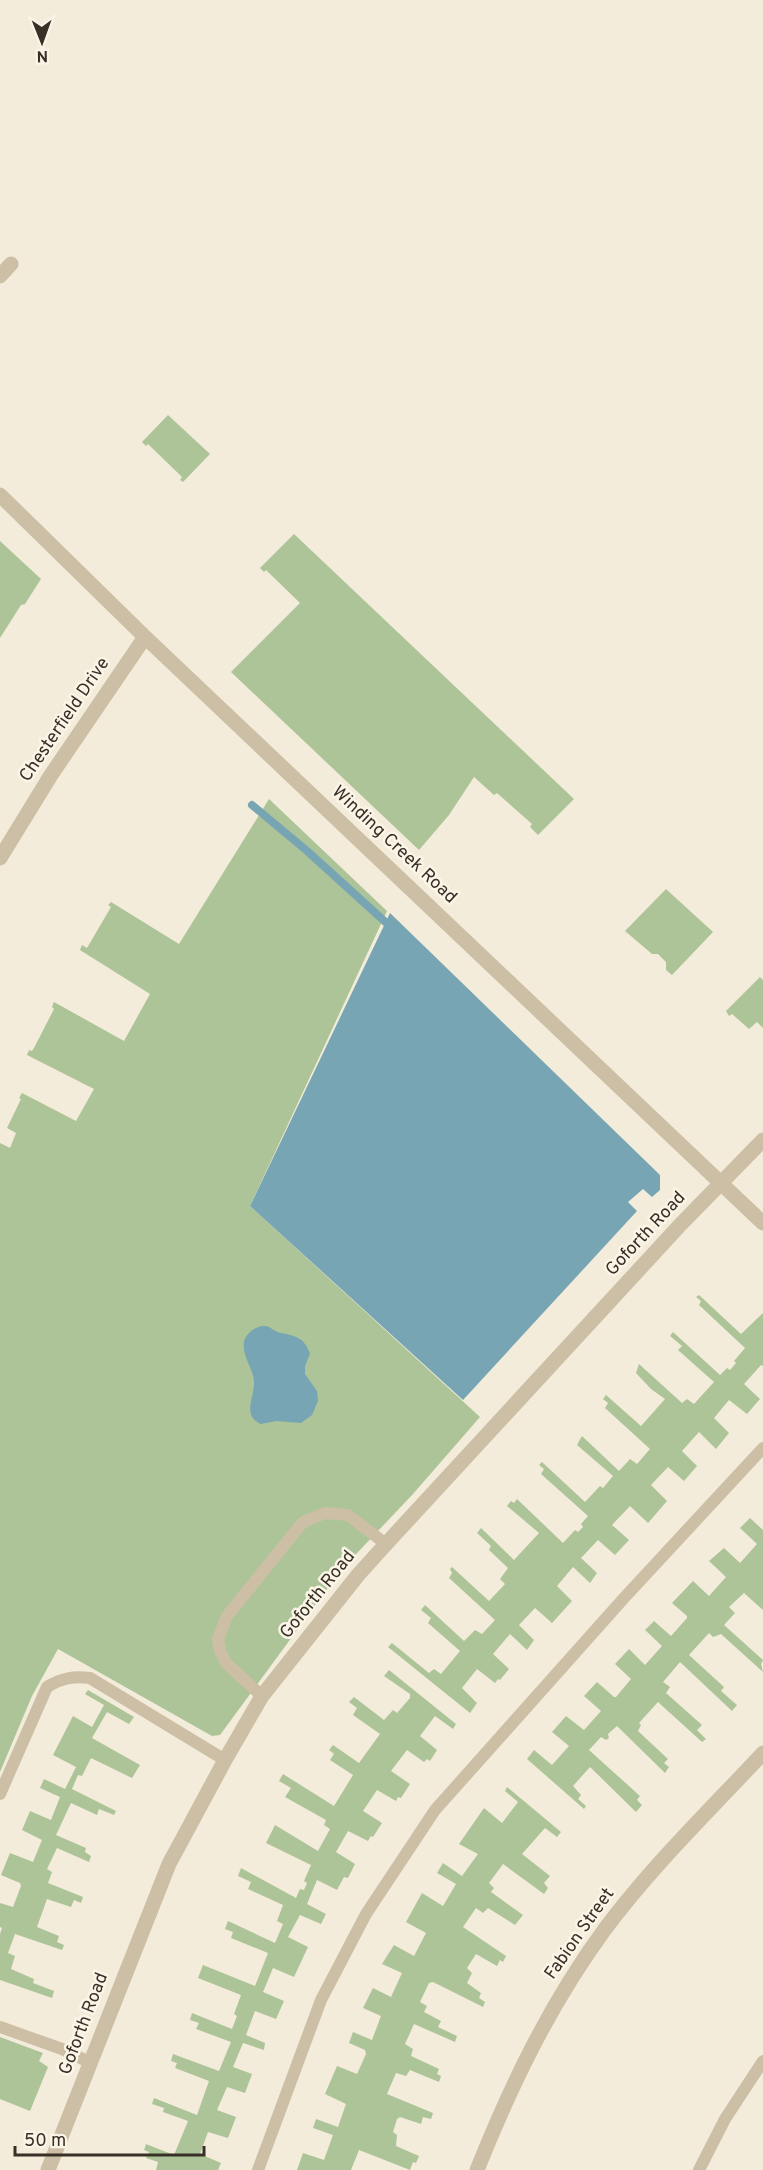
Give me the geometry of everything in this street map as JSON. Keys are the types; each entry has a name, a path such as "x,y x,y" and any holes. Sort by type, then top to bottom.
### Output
{"street":[{"path":"0,276 11,264"},
{"name":"Winding Creek Road","path":"0,495 145,637 763,1223"},
{"name":"Chesterfield Drive","path":"0,858 51,775 145,637"},
{"name":"Goforth Road","path":"48,2170 169,1864 262,1696 358,1575 721,1182 763,1140"},
{"name":"Fabion Street","path":"477,2170 517,2076 556,2001 578,1968 642,1882 763,1753"}],"lane":[{"path":"258,2170 321,2000 366,1914 435,1810 624,1598 763,1448"},
{"path":"262,1696 226,1663 220,1651 218,1639 226,1616 233,1607 303,1522 325,1513 348,1515 386,1544"},
{"path":"0,1794 47,1687 61,1679 90,1678 225,1760"},
{"path":"0,2027 62,2049 89,2062"},
{"path":"699,2170 725,2119 763,2061"}],"green space":[{"path":"168,415 210,454 183,482 180,480 182,477 148,444 146,446 142,442"},
{"path":"294,534 574,799 538,835 530,827 532,824 497,793 494,795 474,777 449,815 419,850 231,672 300,603 266,570 264,572 260,568"},
{"path":"0,541 41,579 0,638"},
{"path":"269,799 387,911 250,1206 480,1417 413,1494 341,1570 220,1735 212,1736 58,1649 32,1696 0,1772 0,1143 10,1148 16,1133 7,1128 22,1093 76,1121 94,1089 27,1055 29,1050 32,1051 34,1048 54,1009 52,1007 54,1002 124,1041 150,994 80,950 82,945 87,948 111,907 108,905 111,902 179,944"},
{"path":"666,889 713,932 672,975 666,970 666,962 658,954 652,954 625,931"},
{"path":"760,977 763,980 763,1028 757,1022 749,1029 732,1014 729,1016 726,1011"},
{"path":"699,1295 741,1334 763,1313 763,1366 761,1365 744,1384 760,1399 747,1414 729,1400 714,1418 729,1433 716,1449 699,1432 682,1451 697,1466 684,1481 668,1467 651,1485 667,1501 648,1523 630,1506 612,1525 629,1540 615,1555 598,1540 581,1558 597,1573 590,1583 573,1567 557,1586 572,1601 552,1623 535,1608 519,1625 534,1640 527,1650 510,1634 493,1654 509,1669 500,1680 498,1679 495,1683 477,1669 462,1688 477,1703 470,1713 388,1647 392,1643 429,1673 434,1669 441,1674 460,1651 428,1623 431,1618 421,1610 425,1605 464,1641 475,1630 482,1634 495,1620 449,1578 452,1573 450,1569 452,1567 489,1601 505,1584 500,1579 508,1568 489,1550 491,1546 477,1533 481,1528 514,1560 539,1533 507,1506 511,1501 514,1503 517,1499 563,1543 575,1530 578,1532 583,1527 581,1524 588,1516 541,1474 544,1469 539,1465 542,1462 585,1502 600,1486 603,1488 613,1476 577,1445 582,1436 619,1471 630,1459 637,1464 650,1449 605,1408 608,1403 603,1399 606,1395 641,1426 665,1399 651,1389 636,1373 639,1364 682,1403 687,1399 694,1404 714,1382 678,1350 682,1346 670,1336 673,1332 720,1375 727,1368 730,1370 745,1348 699,1305 701,1301 696,1297"},
{"path":"750,1518 763,1530 763,1610 744,1593 729,1607 735,1613 724,1625 763,1660 761,1664 763,1672 721,1634 713,1637 709,1633 689,1655 724,1687 721,1691 737,1705 732,1711 680,1662 663,1682 670,1687 666,1693 702,1725 697,1730 706,1739 702,1742 658,1702 639,1723 641,1725 638,1731 668,1759 664,1763 669,1767 665,1773 617,1726 608,1734 609,1738 606,1740 601,1737 589,1750 640,1796 637,1800 642,1805 636,1812 590,1767 573,1786 581,1795 578,1799 586,1806 584,1809 527,1759 534,1750 552,1765 569,1746 552,1732 566,1716 584,1730 601,1711 584,1696 597,1682 616,1697 631,1679 615,1664 629,1649 645,1665 662,1646 645,1630 654,1621 671,1636 687,1618 672,1603 693,1581 709,1596 726,1577 709,1561 724,1548 740,1563 757,1544 740,1528"},
{"path":"389,1670 456,1724 453,1729 435,1716 420,1736 437,1750 430,1761 427,1759 424,1762 407,1750 391,1771 410,1784 401,1798 398,1797 396,1801 377,1790 363,1811 382,1823 373,1837 371,1836 368,1841 348,1831 336,1852 355,1864 348,1878 344,1877 337,1890 317,1880 307,1904 326,1914 321,1924 300,1915 288,1937 308,1947 294,1977 273,1968 263,1992 284,2001 276,2019 255,2011 246,2035 265,2043 264,2050 243,2043 233,2067 252,2074 245,2093 227,2087 217,2110 236,2117 228,2138 208,2132 200,2154 221,2163 218,2170 156,2170 158,2162 146,2158 149,2152 144,2150 146,2144 174,2155 188,2121 163,2112 164,2108 152,2104 154,2098 197,2115 209,2081 175,2068 177,2063 171,2061 173,2054 219,2071 231,2042 196,2029 199,2023 190,2020 192,2013 232,2029 237,2016 234,2014 241,1995 198,1978 203,1965 255,1986 268,1953 231,1938 233,1932 225,1929 228,1921 275,1943 283,1924 277,1921 283,1905 248,1889 251,1882 238,1876 241,1868 296,1898 300,1889 304,1890 307,1883 304,1881 311,1865 266,1843 275,1825 318,1851 330,1829 324,1825 326,1820 285,1797 291,1788 279,1781 283,1774 334,1806 353,1775 330,1760 334,1754 329,1750 333,1745 359,1763 380,1734 353,1715 357,1708 349,1702 354,1697 384,1720 393,1710 397,1713 410,1698 410,1694 384,1676"},
{"path":"88,1690 134,1717 129,1724 107,1712 92,1738 140,1765 132,1778 91,1758 82,1776 78,1775 72,1789 116,1811 114,1815 99,1809 97,1815 71,1803 56,1835 86,1848 85,1852 91,1856 89,1862 57,1848 47,1869 52,1872 48,1883 83,1897 81,1903 74,1900 71,1907 47,1899 37,1927 59,1936 57,1942 64,1945 62,1950 15,1934 8,1953 15,1956 11,1969 34,1979 33,1983 54,1991 52,1998 0,1980 2,1928 0,1927 0,1903 13,1907 21,1886 20,1883 1,1875 10,1853 33,1862 42,1840 22,1830 30,1811 51,1820 60,1797 40,1788 44,1779 65,1789 76,1767 53,1755 73,1716 92,1727 104,1705 85,1694"},
{"path":"507,1787 561,1832 557,1837 545,1828 522,1854 550,1876 544,1883 548,1888 544,1894 503,1864 489,1883 494,1888 491,1892 523,1915 515,1925 488,1908 483,1913 476,1908 463,1927 506,1956 497,1966 476,1954 467,1968 472,1973 467,1983 481,1993 479,1998 485,2002 483,2007 433,1982 429,1983 420,2002 427,2006 424,2012 441,2021 438,2027 457,2036 455,2042 414,2024 405,2044 413,2049 411,2056 439,2069 437,2074 441,2076 439,2082 410,2070 406,2076 396,2073 387,2094 433,2113 431,2119 423,2117 421,2124 400,2117 397,2119 393,2132 397,2135 396,2146 419,2156 416,2163 413,2162 410,2170 359,2150 351,2170 297,2170 303,2153 324,2160 333,2135 313,2128 316,2119 338,2127 346,2104 325,2094 337,2066 357,2074 366,2054 365,2050 349,2043 353,2032 372,2040 381,2016 363,2008 373,1988 391,1997 402,1973 382,1964 394,1945 414,1956 426,1933 406,1922 422,1893 443,1906 456,1884 437,1873 443,1863 462,1876 478,1854 459,1844 484,1808 502,1823 518,1802 505,1791"},
{"path":"0,2037 43,2053 39,2061 48,2067 30,2111 0,2099"}],"water":[{"path":"390,913 660,1175 660,1190 652,1197 643,1189 628,1202 637,1211 463,1400 250,1206"},
{"path":"267,1326 299,1339 305,1344 310,1354 305,1366 305,1374 317,1391 318,1401 312,1415 301,1423 276,1421 261,1424 255,1420 250,1411 254,1381 244,1344 252,1330"}],"waterway":[{"path":"252,805 306,850 392,928"}]}
